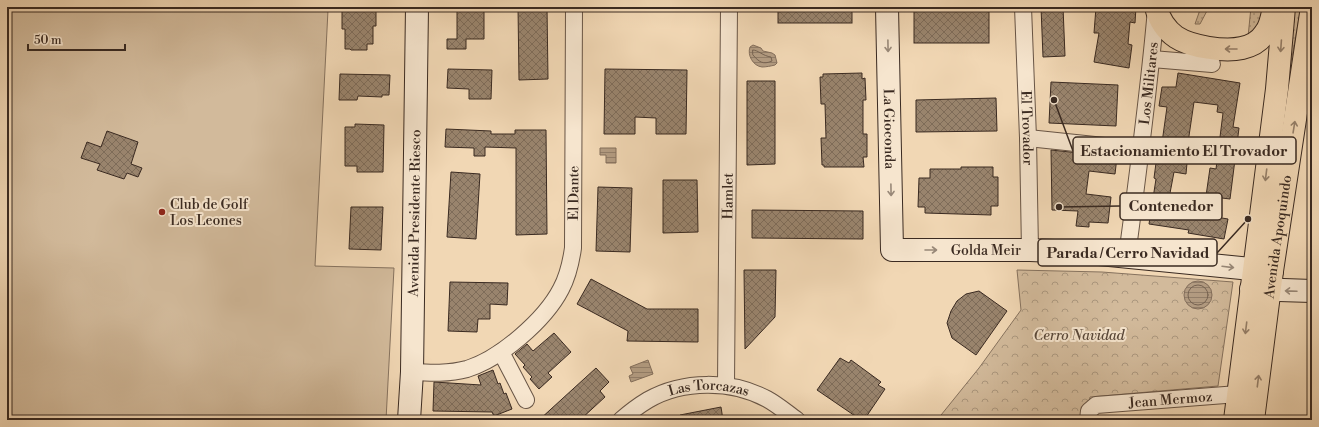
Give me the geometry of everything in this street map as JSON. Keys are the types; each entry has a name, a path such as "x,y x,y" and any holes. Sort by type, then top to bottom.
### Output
{"main road":[{"path":"1156,7 1165,26 1176,37 1191,44 1228,49 1242,48 1258,41 1266,33 1274,7"},
{"name":"Avenida Apoquindo","path":"1253,420 1262,280 1284,7"},
{"name":"Avenida Apoquindo","path":"1235,420 1238,394 1306,79 1312,10"}],"street":[{"name":"Avenida Presidente Riesco","path":"409,420 412,372 417,7"},
{"name":"El Dante","path":"412,372 444,373 466,369 484,362 501,352 528,329 555,298 566,278 572,258 574,7"},
{"name":"Hamlet","path":"726,385 729,7"},
{"name":"La Gioconda","path":"887,7 892,250"},
{"name":"El Trovador","path":"1024,7 1030,250"},
{"name":"Los Militares","path":"1127,256 1142,150 1156,7"},
{"path":"1152,58 1212,64"},
{"path":"1028,138 1142,150"},
{"name":"Golda Meir","path":"892,250 1030,250 1127,256 1262,280 1312,291"},
{"path":"501,352 526,400"},
{"name":"Las Torcazas","path":"621,420 649,399 675,389 708,385 726,385 740,388 766,398 797,420"},
{"name":"Jean Mermoz","path":"1088,420 1090,411 1096,405 1238,394"}],"green space":[{"name":"Club de Golf Los Leones","path":"7,7 218,7 328,10 315,266 394,268 386,420 7,420"},
{"path":"1201,7 1209,7 1200,24 1195,24"},
{"path":"1251,7 1266,7 1263,21 1248,37"},
{"path":"1295,7 1301,7 1288,79"},
{"name":"Cerro Navidad","path":"1017,270 1102,272 1233,282 1218,386 1090,397 1086,420 937,420 979,368 1021,310"}],"water":[{"path":"753,45 761,48 763,51 775,55 777,63 775,65 764,67 756,65 749,53 750,47"},
{"path":"600,148 616,148 616,163 606,163 606,155 600,155"},
{"path":"1198,281 1208,285 1212,295 1208,305 1198,309 1188,305 1184,295 1188,285"},
{"path":"648,360 653,374 631,382 629,376 633,374 630,367"}],"building":[{"path":"342,7 376,7 376,26 373,26 373,44 367,44 367,50 345,49 345,29 342,29"},
{"path":"457,7 484,7 484,39 466,39 466,49 447,49 447,39 457,39"},
{"path":"518,7 547,7 548,79 519,80"},
{"path":"778,7 852,7 852,23 778,23"},
{"path":"914,7 989,7 989,43 914,43"},
{"path":"1041,7 1063,7 1065,56 1043,57"},
{"path":"1096,7 1136,7 1135,23 1130,22 1128,44 1132,45 1129,68 1094,62 1099,33 1094,33"},
{"path":"448,69 492,70 491,99 469,99 469,89 447,88"},
{"path":"605,69 687,70 686,134 656,134 656,118 635,117 635,134 604,134"},
{"path":"862,73 862,79 865,78 866,100 863,100 863,134 867,134 867,157 863,157 864,167 824,167 824,165 822,165 821,138 826,138 825,104 821,104 820,77 823,77 823,74"},
{"path":"1178,73 1240,83 1233,127 1239,128 1230,199 1206,196 1210,168 1216,169 1223,113 1217,112 1218,105 1194,102 1185,163 1187,163 1186,174 1174,172 1167,209 1228,219 1224,239 1188,233 1189,230 1149,224 1156,179 1154,178 1156,163 1159,164 1167,107 1159,106 1162,87 1176,87"},
{"path":"340,74 390,75 389,95 382,95 382,97 358,96 357,100 339,100"},
{"path":"747,81 775,81 775,164 747,165"},
{"path":"1051,82 1118,85 1116,126 1049,123"},
{"path":"996,98 997,131 916,132 916,100"},
{"path":"355,124 384,125 383,172 357,172 357,166 345,166 345,127 355,127"},
{"path":"446,129 491,131 491,134 515,134 515,130 546,130 547,234 516,235 516,148 485,147 485,156 474,156 474,148 445,147"},
{"path":"107,131 138,142 131,164 142,168 138,177 127,173 124,179 97,170 100,164 81,158 87,142 101,147"},
{"path":"1051,150 1117,157 1115,174 1089,171 1086,194 1111,197 1108,223 1089,222 1089,227 1076,226 1078,211 1052,210"},
{"path":"961,167 993,167 993,177 998,177 998,206 991,206 991,215 925,213 925,207 918,207 919,178 930,178 930,169 961,169"},
{"path":"451,172 480,174 476,239 447,237"},
{"path":"663,180 697,180 698,232 663,233"},
{"path":"598,187 632,188 630,252 596,251"},
{"path":"351,207 383,207 381,250 349,249"},
{"path":"752,210 863,211 863,239 752,238"},
{"path":"744,270 776,270 775,317 745,349"},
{"path":"591,279 647,309 698,309 698,342 627,341 628,331 577,304"},
{"path":"450,282 508,283 507,305 490,304 490,319 478,319 477,332 448,331"},
{"path":"979,291 1007,311 976,355 952,338 947,323 951,311 957,301 966,294"},
{"path":"554,333 571,352 548,373 552,377 539,389 530,379 532,377 523,367 525,365 515,354 527,344 533,351"},
{"path":"840,358 849,363 851,360 881,382 878,385 885,389 864,420 861,420 817,390"},
{"path":"596,368 609,382 600,391 605,397 580,420 539,420"},
{"path":"493,370 498,384 500,383 504,394 506,393 512,409 494,416 492,412 433,411 434,382 481,385 478,376"},
{"path":"721,407 723,420 680,420 680,415"}],"place":[{"name":"Estacionamiento El Trovador","path":"1054,100"},
{"name":"Contenedor","path":"1059,207"},
{"name":"Club de Golf Los Leones","path":"162,212"},
{"name":"Parada / Cerro Navidad","path":"1248,219"}]}
